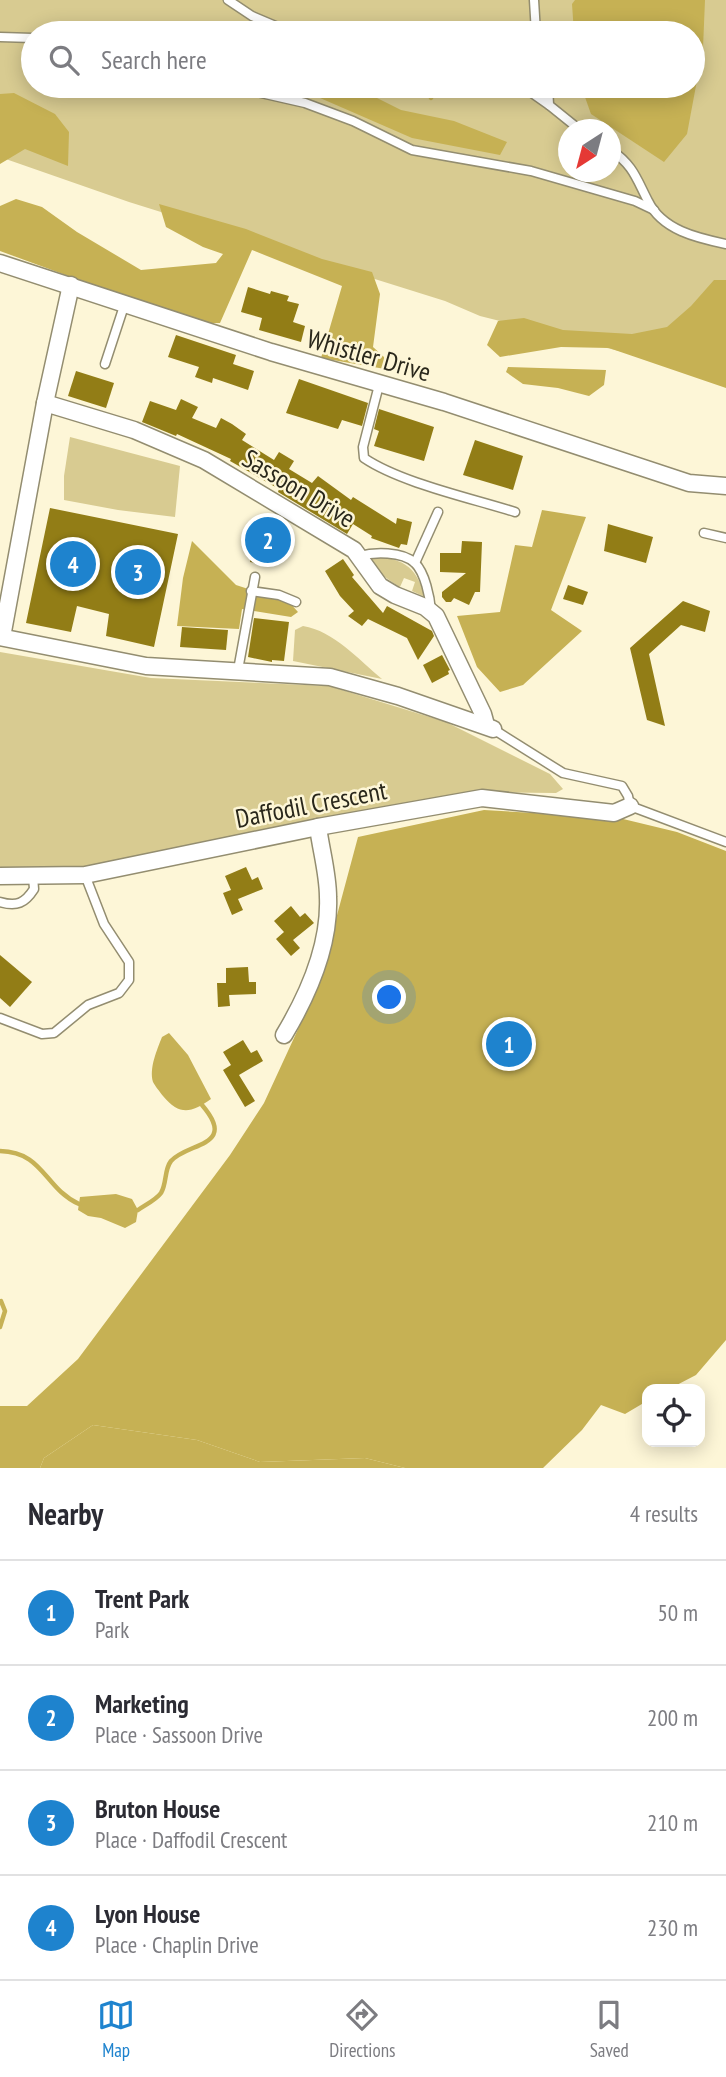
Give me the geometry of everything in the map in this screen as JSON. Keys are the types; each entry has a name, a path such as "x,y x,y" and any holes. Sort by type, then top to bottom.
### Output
{"street":[{"name":"Whistler Drive","path":"0,262 271,352 468,410 689,483 726,486"},
{"path":"71,285 45,403 1,637 122,663 330,677 398,696 490,727"},
{"name":"Sassoon Drive","path":"45,403 134,430 192,454 342,543 359,556 380,586 431,611"},
{"path":"431,611 436,616 464,679 490,727"},
{"name":"Daffodil Crescent","path":"0,876 85,875 318,827 482,798 614,813 630,806"},
{"path":"284,1035 306,992 319,958 328,919 328,895 318,827"}],"lane":[{"path":"228,0 264,21"},
{"path":"534,0 535,21"},
{"path":"0,37 21,38"},
{"path":"283,98 343,117 412,150 531,171 635,201 654,210 684,234 726,244"},
{"path":"539,98 566,119"},
{"path":"549,98 549,105"},
{"path":"621,159 632,169 654,210"},
{"path":"105,364 125,303"},
{"path":"379,385 363,447 364,458 377,468 515,512"},
{"path":"415,563 438,512"},
{"path":"704,533 726,538"},
{"path":"359,556 372,552 403,557 415,563 429,592 431,611"},
{"path":"238,670 255,576"},
{"path":"251,591 279,595 296,603"},
{"path":"490,727 563,774 622,786 630,806 726,842"},
{"path":"0,1018 42,1034 54,1033 88,1005 119,993 129,980 129,962 104,924 85,875"},
{"path":"0,902 15,906 26,901 34,889 33,877"}],"shaded area":[{"path":"0,0 726,0 726,378 480,316 445,301 129,202 0,157"},
{"path":"575,0 705,0 704,21 573,21 572,4"},
{"path":"14,93 55,114 69,132 68,166 25,149 0,164 0,94"},
{"path":"320,98 377,98 401,110 454,121 507,142 500,155 412,138"},
{"path":"585,98 694,98 687,134 664,162 621,134 621,119 599,119 591,114"},
{"path":"16,199 42,207 77,232 141,270 216,263 223,254 203,247 166,227 159,204 246,229 322,259 372,272 380,294 373,347 384,357 385,369 321,358 342,286 252,250 220,323 202,323 0,251 0,206"},
{"path":"714,280 726,280 726,388 609,348 561,347 500,357 487,345 498,321 524,318 563,330 632,334 667,327 691,306"},
{"path":"508,367 606,370 604,385 589,396 558,388 523,384 506,372"},
{"path":"70,437 180,466 175,517 64,500 64,476"},
{"path":"542,510 586,517 551,610 582,631 523,685 500,692 477,667 457,616 500,612 515,545 532,547"},
{"path":"192,541 236,585 289,602 298,612 291,617 242,609 239,629 177,626 183,578"},
{"path":"369,556 406,565 417,577 425,597 412,591 415,582 404,578 400,587 386,578"},
{"path":"303,626 336,640 382,679 293,661 295,630"},
{"path":"0,652 151,678 329,686 446,722 550,774 563,789 556,793 479,792 72,872 0,870"},
{"path":"484,810 619,818 677,832 726,851 726,1340 696,1375 679,1384 642,1384 642,1404 625,1414 601,1405 582,1430 543,1468 405,1468 365,1458 260,1462 197,1440 93,1425 44,1458 40,1468 0,1468 0,1406 27,1406 78,1359 230,1155 264,1103 318,986 358,837"},
{"path":"169,1033 188,1055 211,1099 192,1109 175,1107 153,1082 152,1071 156,1053 162,1037"},
{"path":"116,1194 132,1199 138,1210 136,1222 125,1228 78,1210 80,1197"},
{"path":"93,1425 197,1440 260,1462 365,1458 405,1468 40,1468 44,1458"}],"building":[{"path":"248,287 270,294 271,291 289,296 287,301 299,304 293,322 305,326 301,342 259,330 262,318 241,312"},
{"path":"176,335 236,355 233,364 254,371 248,390 213,378 212,383 195,377 199,367 168,357"},
{"path":"76,371 114,383 106,408 68,396"},
{"path":"299,379 368,403 362,426 342,420 338,429 286,413"},
{"path":"181,399 198,407 192,418 216,428 221,418 246,434 242,440 274,460 279,452 294,461 289,469 312,483 318,476 351,500 353,497 396,524 397,518 412,522 407,545 401,544 399,548 371,538 372,536 353,524 347,534 278,492 279,489 230,461 231,459 177,434 176,436 142,422 150,401 176,410"},
{"path":"379,409 434,427 424,461 374,446 379,431 374,429"},
{"path":"475,440 523,456 513,490 463,475"},
{"path":"50,508 178,534 154,647 106,636 109,614 77,606 71,632 26,623"},
{"path":"259,520 272,523 271,527 279,529 272,566 250,562"},
{"path":"608,524 653,537 646,563 604,551"},
{"path":"462,541 482,542 480,592 475,592 469,605 454,598 451,602 446,602 442,597 442,592 466,573 440,572 440,553 461,553"},
{"path":"343,559 354,575 352,577 383,613 387,606 432,631 434,636 418,660 407,638 368,619 362,626 348,616 354,611 340,596 325,571"},
{"path":"568,585 588,592 583,605 563,599"},
{"path":"683,601 710,611 705,632 681,625 649,654 665,726 647,720 630,648"},
{"path":"254,618 289,622 284,661 272,662 248,657"},
{"path":"182,627 228,630 226,650 180,647"},
{"path":"442,655 450,670 449,674 432,683 423,665"},
{"path":"246,867 252,880 258,877 263,889 238,899 243,910 232,915 223,893 231,890 225,876"},
{"path":"291,906 300,917 305,913 314,923 293,940 300,948 291,956 276,939 284,932 274,921"},
{"path":"0,955 32,982 10,1007 0,998"},
{"path":"248,967 249,982 256,982 256,994 229,995 230,1006 218,1007 217,983 226,983 226,968"},
{"path":"243,1040 251,1053 257,1050 263,1061 239,1075 255,1101 245,1107 223,1070 231,1065 223,1052"}],"waterway":[{"path":"138,1210 161,1193 171,1161 212,1136 215,1129 212,1119 202,1105"},
{"path":"0,1151 26,1157 67,1197 79,1204"},
{"path":"0,1327 5,1311 1,1301"}],"place":[{"name":"Marketing","path":"268,540"},
{"name":"Lyon House","path":"73,564"},
{"name":"Bruton House","path":"138,572"},
{"name":"Trent Park","path":"509,1044"}]}
